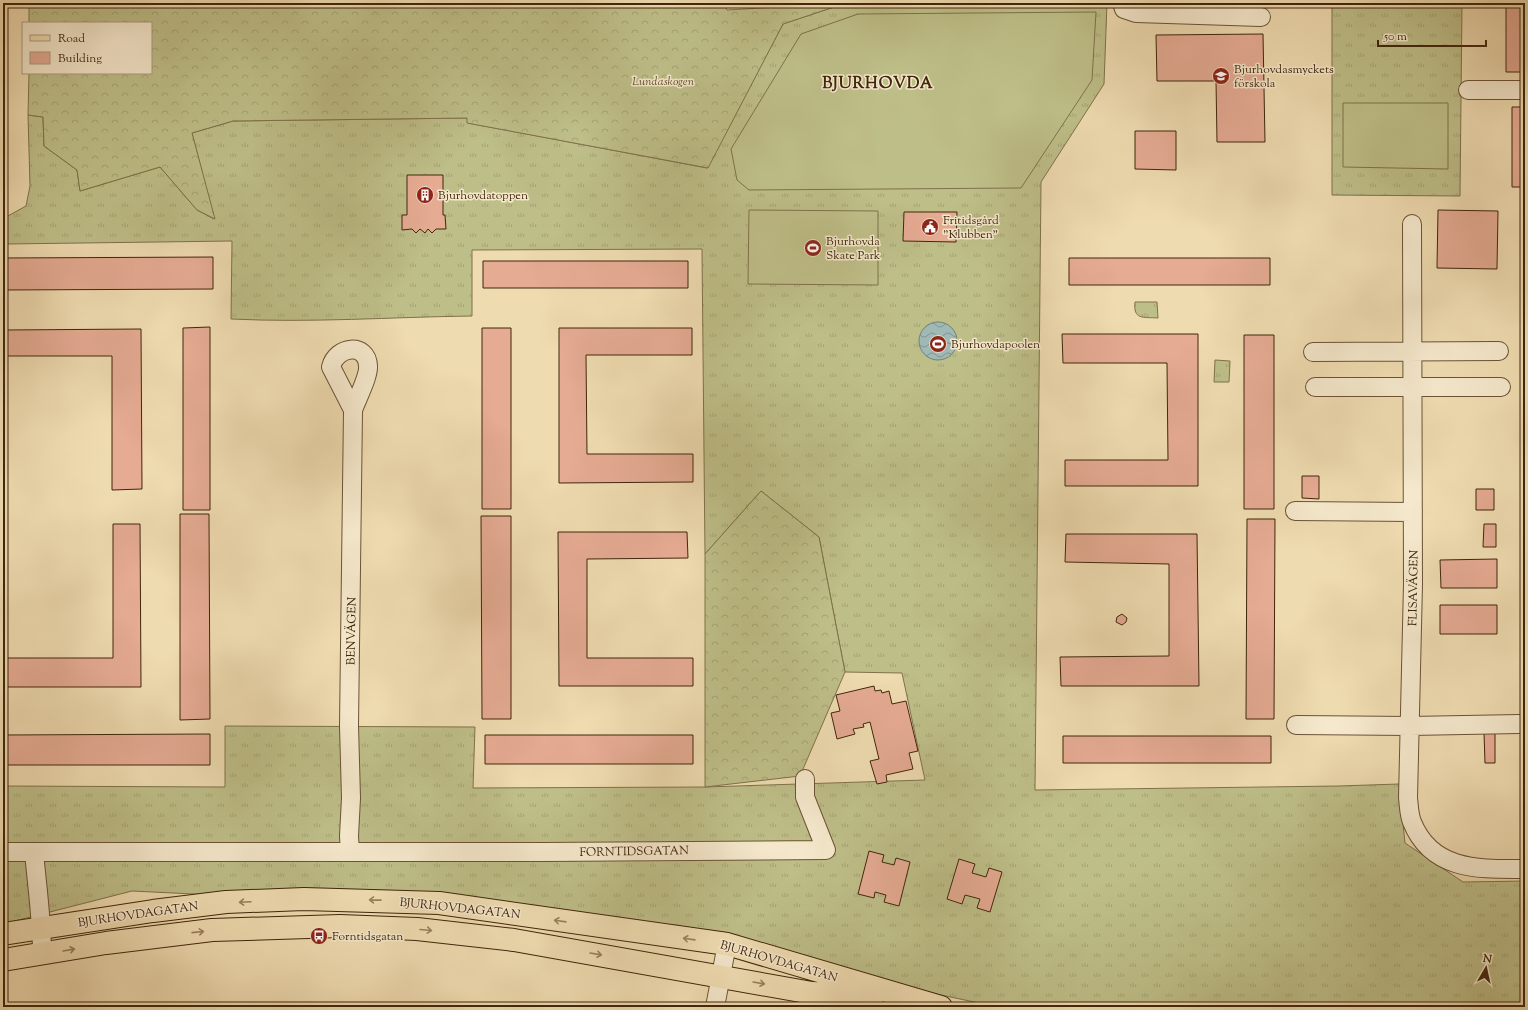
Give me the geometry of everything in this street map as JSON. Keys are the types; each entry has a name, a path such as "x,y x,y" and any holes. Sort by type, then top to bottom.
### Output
{"main road":[{"name":"BJURHOVDAGATAN","path":"3,934 153,911 226,902 304,899 439,904 727,944 941,1007"},
{"name":"BJURHOVDAGATAN","path":"3,960 106,943 212,930 340,926 417,929 514,940 812,993 910,998"}],"street":[{"path":"1122,3 1124,9 1136,12 1261,17"},
{"path":"1468,90 1525,90"},
{"name":"FLISAVÄGEN","path":"1412,224 1413,512 1408,798 1411,821 1426,846 1444,859 1457,864 1483,869 1525,869"},
{"path":"1314,352 1413,348 1499,351"},
{"path":"1316,387 1501,387"},
{"name":"BENVÄGEN","path":"350,852 348,836 351,798 350,726 353,410"},
{"path":"1295,512 1413,512"},
{"path":"1296,725 1410,726 1519,724"},
{"name":"FORNTIDSGATAN","path":"3,852 544,852 826,850 805,797 805,779"},
{"path":"34,852 38,907 42,928 42,954"},
{"path":"716,1007 727,944"}],"green space":[{"name":"Lundaskogen","path":"29,3 724,3 727,10 846,3 783,24 708,168 467,123 467,118 233,121 192,133 215,219 197,210 160,167 80,191 77,170 44,146 43,117 28,115 29,74 152,74 152,22 29,22"},
{"path":"846,3 1107,3 1104,84 1041,182 1035,790 1399,784 1405,843 1463,882 1525,881 1525,1001 1496,1007 998,1007 541,911 132,891 3,924 3,786 225,787 225,726 475,727 473,788 705,787 925,780 902,673 845,672 819,537 761,491 705,554 702,249 472,250 472,316 261,320 231,319 232,241 6,244 6,217 26,206 30,186 28,115 43,117 44,146 77,170 80,191 160,167 197,210 214,219 192,133 233,121 467,118 468,123 707,168 783,24"},
{"path":"1332,3 1462,3 1460,196 1332,195"},
{"path":"1096,12 1092,80 1021,188 749,190 737,180 731,149 801,34 858,14"},
{"path":"1343,103 1448,103 1448,169 1343,167"},
{"name":"Bjurhovda Skate Park","path":"749,210 878,211 878,285 748,284"},
{"path":"1135,302 1157,302 1158,318 1137,315"},
{"path":"1215,360 1230,361 1229,382 1214,382"},
{"path":"761,491 819,537 845,672 800,776 705,787 705,554"}],"water":[{"name":"Bjurhovdapoolen","path":"938,322 951,328 957,341 951,354 938,360 925,354 919,341 925,328"}],"building":[{"path":"1506,3 1525,3 1525,72 1506,72"},
{"path":"1263,34 1265,142 1217,142 1216,81 1157,81 1156,35"},
{"path":"1512,107 1525,107 1525,187 1512,187"},
{"path":"1135,131 1176,131 1176,170 1135,169"},
{"name":"Bjurhovdatoppen","path":"407,175 443,175 443,215 445,215 446,229 436,229 432,233 428,229 425,233 420,229 416,233 412,229 402,230 402,215 407,215"},
{"path":"1438,210 1498,211 1497,269 1437,268"},
{"name":"Fritidsgård \"Klubben\"","path":"904,212 957,212 956,242 903,241"},
{"path":"213,257 213,289 3,290 3,258"},
{"path":"1069,258 1270,258 1270,285 1069,285"},
{"path":"483,261 688,261 688,288 483,288"},
{"path":"210,327 210,510 183,510 183,328"},
{"path":"482,328 511,328 511,509 482,509"},
{"path":"559,328 692,328 692,355 586,355 587,454 693,454 693,482 559,483"},
{"path":"141,329 142,489 112,490 112,356 5,356 5,330"},
{"path":"1062,334 1198,334 1198,486 1065,486 1065,460 1168,460 1167,363 1063,363"},
{"path":"1244,335 1274,335 1274,509 1244,509"},
{"path":"1302,476 1319,476 1319,499 1302,498"},
{"path":"1476,489 1494,489 1494,510 1476,510"},
{"path":"180,514 209,514 210,719 180,720"},
{"path":"481,516 511,516 511,719 482,719"},
{"path":"1247,519 1275,519 1274,719 1246,719"},
{"path":"113,524 140,524 141,687 6,687 6,658 113,658"},
{"path":"1484,524 1496,524 1496,547 1483,547"},
{"path":"558,532 687,532 688,558 587,559 587,658 693,658 693,686 559,686"},
{"path":"1066,534 1197,534 1199,686 1061,686 1060,657 1169,656 1169,564 1065,562"},
{"path":"1497,559 1497,588 1441,588 1440,560"},
{"path":"1440,605 1497,605 1497,634 1440,634"},
{"path":"1122,614 1127,618 1126,622 1122,625 1116,622 1117,617"},
{"path":"874,686 875,691 881,690 882,693 889,691 892,704 906,701 918,751 909,753 913,769 886,775 887,782 877,784 870,761 879,759 870,722 863,724 864,727 853,729 855,734 837,739 831,713 840,711 836,695"},
{"path":"1484,733 1495,733 1495,763 1485,763"},
{"path":"210,734 210,765 4,765 4,735"},
{"path":"485,735 693,735 693,764 485,764"},
{"path":"1063,736 1271,736 1271,763 1063,763"},
{"path":"869,851 884,855 882,862 894,865 896,858 910,862 899,906 884,902 886,895 875,892 874,898 858,894"},
{"path":"959,859 975,864 972,873 986,877 989,868 1002,872 990,912 977,908 980,899 965,895 962,904 947,899"}],"place":[{"name":"Bjurhovdasmyckets förskola","path":"1221,76"},
{"name":"Bjurhovdatoppen","path":"425,195"},
{"name":"Fritidsgård \"Klubben\"","path":"930,227"},
{"name":"Bjurhovda Skate Park","path":"813,248"},
{"name":"Bjurhovdapoolen","path":"938,344"},
{"name":"Forntidsgatan","path":"319,936"}],"district":[{"name":"BJURHOVDA","path":"878,82"}]}
